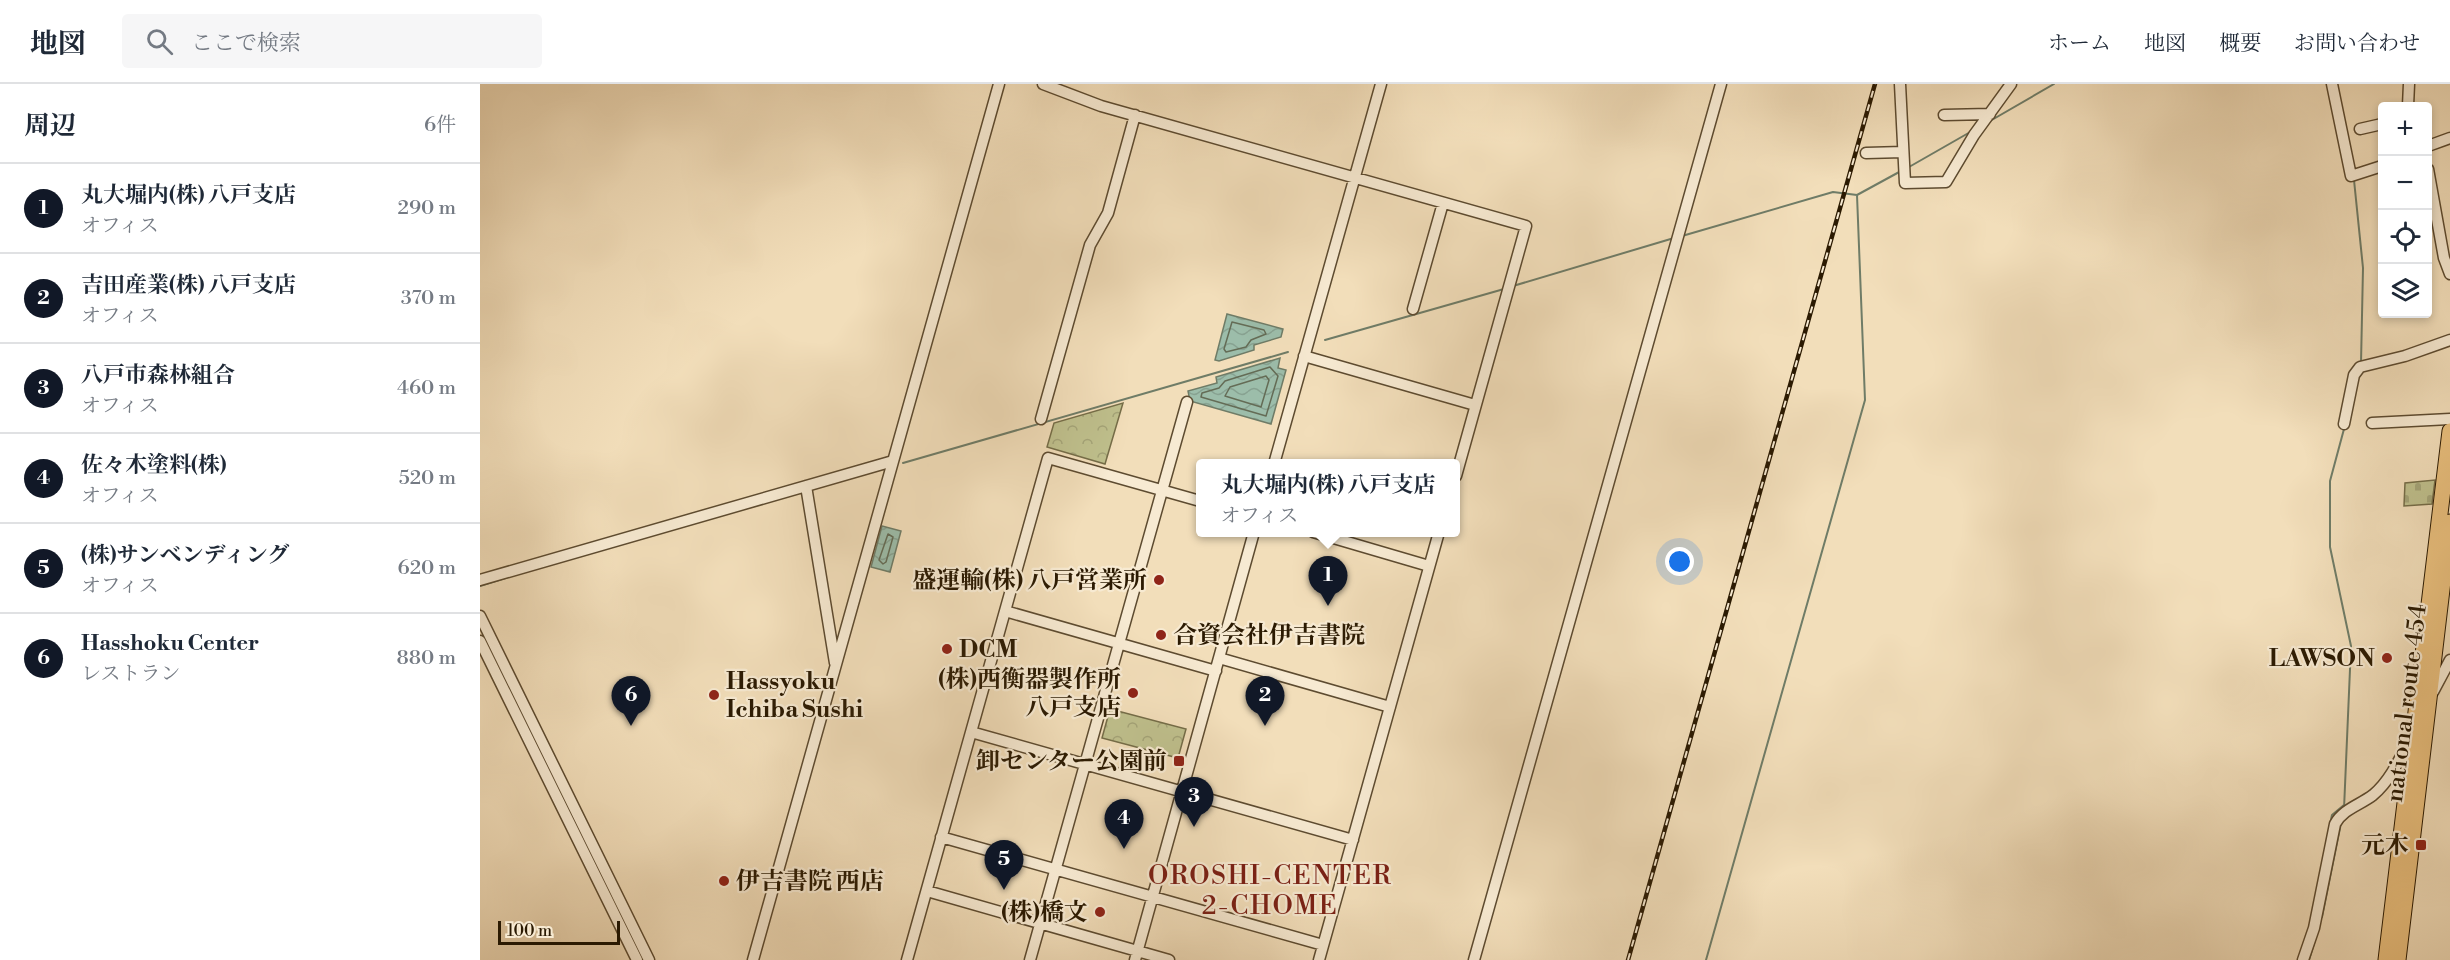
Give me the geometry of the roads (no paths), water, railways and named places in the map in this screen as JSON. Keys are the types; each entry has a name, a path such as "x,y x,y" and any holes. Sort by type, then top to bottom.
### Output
{"highway":[{"name":"national route 454","path":"2386,960 2450,431"},
{"name":"national route 454","path":"2398,960 2450,522"}],"street":[{"path":"753,960 999,84"},
{"path":"1043,84 1071,96 1135,115 1526,225 1460,459"},
{"path":"1275,459 1381,84"},
{"path":"1474,960 1721,84"},
{"path":"1900,84 1905,183 1946,182 2011,84"},
{"path":"2332,84 2351,176 2378,167"},
{"path":"2408,102 2409,84"},
{"path":"1944,115 1990,114"},
{"path":"1041,419 1090,245 1108,213 1135,115"},
{"path":"2360,129 2378,125"},
{"path":"2432,144 2450,138"},
{"path":"1866,153 1903,152"},
{"path":"2432,196 2444,258 2450,274"},
{"path":"1413,309 1443,203"},
{"path":"2344,424 2354,375 2360,367 2405,356 2450,340"},
{"path":"1304,356 1475,405"},
{"path":"1030,960 1186,402"},
{"path":"2372,423 2450,419"},
{"path":"907,960 1048,458 1196,500"},
{"path":"480,580 893,461"},
{"path":"806,486 836,666"},
{"path":"1136,956 1253,537"},
{"path":"1330,537 1429,566"},
{"path":"1319,960 1438,537"},
{"path":"1005,611 1216,671"},
{"path":"480,616 649,960"},
{"path":"480,641 637,960"},
{"path":"1219,658 1390,707"},
{"path":"2303,960 2314,928 2335,824 2343,813 2373,795 2385,782 2415,730 2450,660"},
{"path":"971,732 1353,840"},
{"path":"941,837 1153,895 1323,945"},
{"path":"927,891 1040,924 1136,956 1169,960"}],"water":[{"path":"1227,314 1283,329 1281,337 1254,345 1254,350 1219,361 1215,360"},
{"path":"1280,358 1278,368 1286,370 1271,424 1190,401 1188,391 1217,383 1216,377"},
{"path":"882,526 901,531 890,572 871,567"}],"waterway":[{"path":"1990,121 2054,84"},
{"path":"1909,167 1972,131"},
{"path":"1682,236 1833,192 1857,195 1901,171"},
{"path":"2354,180 2363,268 2361,363"},
{"path":"1706,960 1865,400 1857,195"},
{"path":"1513,286 1674,238"},
{"path":"1325,340 1504,289"},
{"path":"903,463 1288,352"},
{"path":"2344,429 2330,481 2330,547 2351,646 2344,809"},
{"path":"480,586 509,577"},
{"path":"2326,844 2332,815 2344,805"},
{"path":"2322,917 2341,823"},
{"path":"2309,960 2316,937"}],"railway":[{"path":"1628,960 1875,84"}],"place":[{"name":"盛運輸(株) 八戸営業所","path":"1159,580"},
{"name":"丸大堀内(株) 八戸支店","path":"1328,606"},
{"name":"合資会社伊吉書院","path":"1161,635"},
{"name":"DCM","path":"947,649"},
{"name":"LAWSON","path":"2387,658"},
{"name":"(株)西衡器製作所 八戸支店","path":"1133,693"},
{"name":"Hassyoku Ichiba Sushi","path":"714,695"},
{"name":"Hasshoku Center","path":"631,726"},
{"name":"吉田産業(株) 八戸支店","path":"1265,726"},
{"name":"卸センター公園前","path":"1179,761"},
{"name":"八戸市森林組合","path":"1194,827"},
{"name":"元木","path":"2421,845"},
{"name":"佐々木塗料(株)","path":"1124,849"},
{"name":"伊吉書院 西店","path":"724,881"},
{"name":"(株)サンベンディング","path":"1004,890"},
{"name":"(株)橋文","path":"1100,912"}],"district":[{"name":"OROSHI-CENTER 2-CHOME","path":"1270,890"}]}
